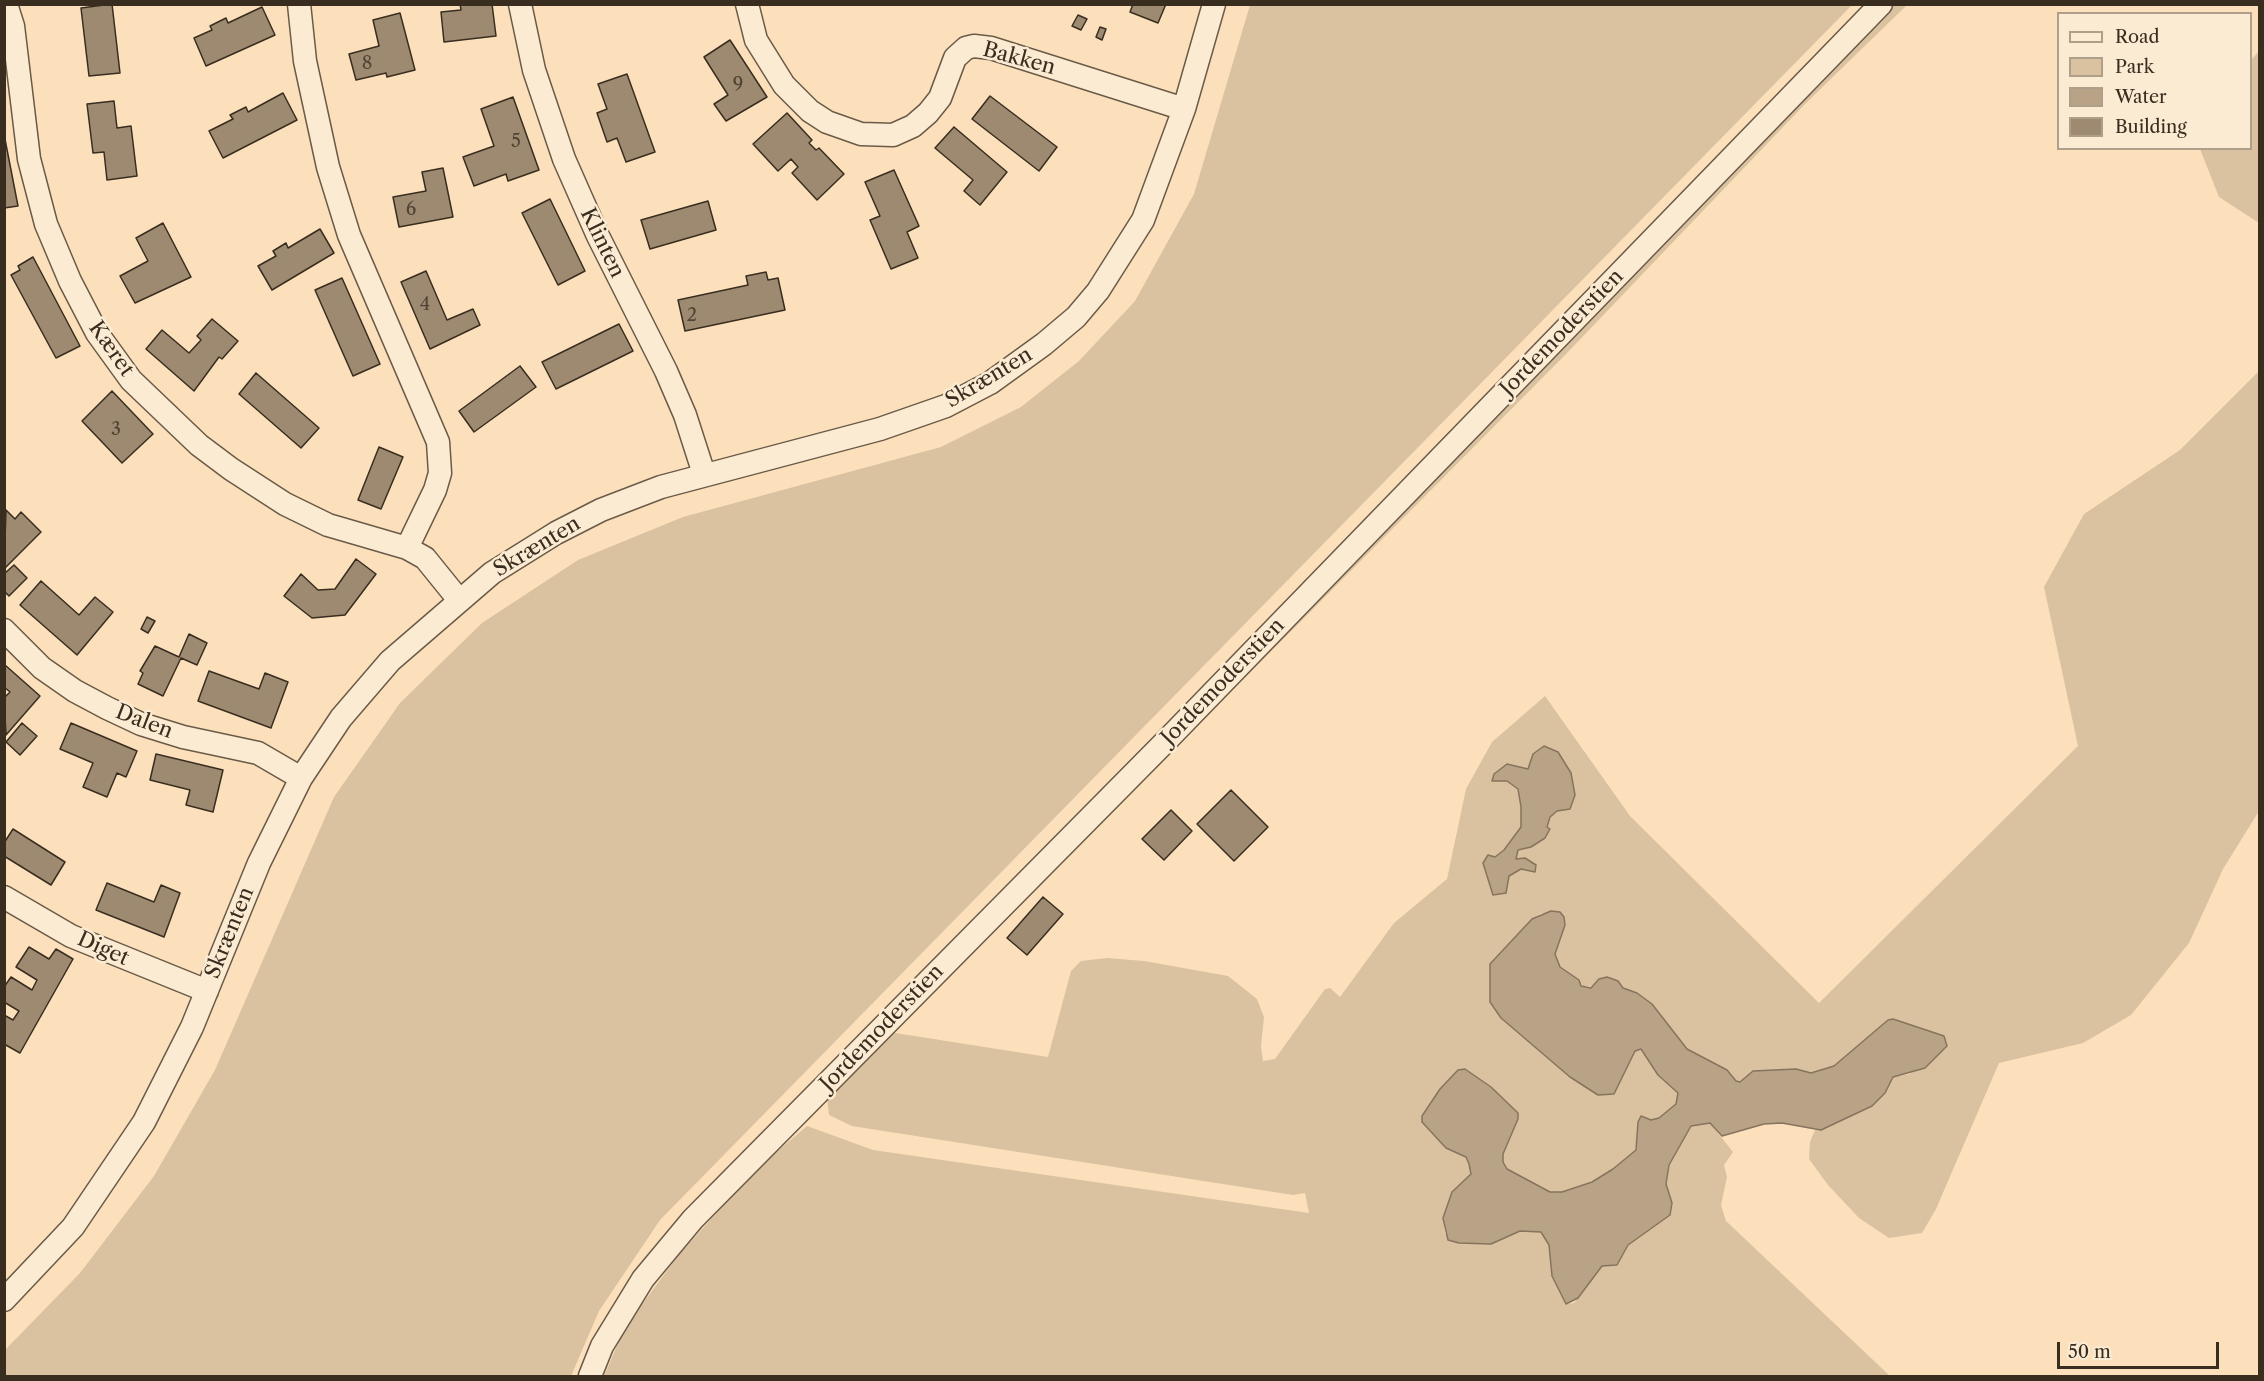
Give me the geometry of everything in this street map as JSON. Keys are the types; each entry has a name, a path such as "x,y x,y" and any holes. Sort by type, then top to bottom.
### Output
{"street":[{"name":"Kæret","path":"6,4 13,26 29,159 43,213 70,281 97,333 131,380 199,446 231,469 285,504 328,525 406,548 425,558 459,600"},
{"path":"298,4 307,71 331,178 370,285 438,442 440,473 435,490 406,548"},
{"name":"Klinten","path":"520,4 534,70 564,159 598,236 666,371 685,415 704,474"},
{"name":"Bakken","path":"747,4 756,40 771,69 784,86 810,111 826,122 861,134 893,135 913,126 940,98 955,58 966,48 974,46 991,48 1184,109"},
{"name":"Skrænten","path":"4,1300 73,1227 110,1176 144,1122 169,1076 207,991 259,863 302,778 340,718 390,661 492,573 556,533 592,514 661,487 879,429 946,406 990,383 1044,344 1076,317 1121,258 1143,220 1184,109 1214,4"},
{"name":"Jordemoderstien","path":"590,1377 602,1346 643,1279 693,1219 1166,741 1881,4"},
{"name":"Dalen","path":"4,630 42,668 75,691 107,708 141,724 183,737 258,753 302,778"},
{"name":"Diget","path":"4,897 71,936 207,991"}],"green space":[{"path":"1250,5 1852,5 660,1220 599,1311 571,1376 5,1376 5,1350 80,1273 154,1176 215,1070 334,797 400,703 482,623 578,560 683,517 941,447 1021,407 1079,361 1135,301 1194,194"},
{"path":"1892,5 1907,5 1806,103 1568,352 1188,735 1185,731"},
{"path":"2259,51 2259,223 2219,197 2200,150 2252,150 2252,59"},
{"path":"2259,371 2259,811 2223,869 2189,943 2131,1015 2083,1043 1999,1063 1936,1209 1922,1233 1889,1238 1859,1218 1828,1185 1809,1159 1810,1142 1815,1130 1821,1130 1872,1106 1885,1093 1892,1077 1910,1074 1944,1036 1893,1019 1888,1020 1834,1066 1811,1073 1796,1069 1736,1082 1727,1070 1687,1049 1637,993 1622,988 1581,986 1578,980 1560,967 1555,954 1565,925 1542,913 1532,919 1491,963 1490,1002 1501,1018 1570,1077 1598,1095 1614,1094 1635,1051 1641,1048 1658,1075 1678,1093 1676,1104 1659,1118 1638,1122 1636,1150 1613,1169 1592,1181 1562,1192 1550,1192 1507,1169 1503,1162 1503,1154 1518,1119 1518,1113 1491,1087 1422,1122 1446,1148 1466,1157 1469,1164 1471,1174 1452,1192 1443,1218 1445,1234 1491,1244 1520,1231 1541,1232 1549,1245 1552,1276 1566,1304 1574,1303 1602,1266 1617,1265 1628,1245 1672,1203 1666,1184 1669,1165 1678,1146 1691,1126 1710,1123 1733,1152 1724,1165 1727,1177 1721,1205 1726,1221 1890,1376 604,1376 625,1327 678,1256 752,1173 807,1126 873,1150 1309,1213 1305,1193 1293,1195 852,1126 829,1115 827,1098 889,1032 1048,1057 1071,971 1081,961 1107,958 1144,961 1228,976 1257,999 1264,1017 1261,1046 1263,1061 1275,1059 1325,989 1330,988 1340,997 1394,923 1447,879 1466,789 1492,742 1545,696 1630,816 1819,1003 2078,746 2044,587 2084,514 2180,450"}],"water":[{"path":"1544,746 1558,752 1571,773 1575,795 1570,809 1557,811 1550,817 1547,827 1550,829 1545,838 1531,847 1518,850 1516,859 1525,858 1536,865 1535,872 1521,869 1509,876 1506,893 1493,895 1483,863 1488,855 1495,857 1504,850 1521,827 1518,789 1507,781 1492,781 1494,774 1507,764 1528,769 1533,754"},
{"path":"1551,911 1560,912 1564,917 1565,925 1555,954 1560,967 1579,980 1581,986 1591,988 1599,979 1607,977 1618,981 1623,988 1637,993 1652,1004 1687,1049 1727,1070 1736,1081 1740,1082 1753,1071 1796,1069 1811,1073 1834,1066 1888,1020 1893,1019 1944,1036 1947,1046 1925,1068 1893,1077 1885,1093 1872,1106 1821,1130 1782,1123 1764,1124 1722,1136 1710,1123 1691,1126 1669,1165 1666,1184 1672,1203 1670,1215 1628,1245 1617,1265 1602,1266 1578,1298 1566,1304 1552,1276 1549,1245 1541,1232 1520,1231 1491,1244 1459,1243 1448,1240 1443,1218 1452,1192 1471,1174 1469,1164 1466,1157 1446,1148 1422,1122 1422,1116 1440,1089 1458,1070 1465,1069 1491,1087 1518,1113 1518,1119 1503,1154 1503,1162 1507,1169 1550,1192 1562,1192 1592,1182 1613,1169 1636,1150 1638,1122 1641,1116 1651,1120 1659,1118 1676,1104 1678,1093 1658,1075 1641,1049 1635,1051 1614,1094 1598,1095 1570,1077 1501,1018 1490,1002 1490,964 1532,919"}],"building":[{"path":"112,4 120,73 89,76 81,8"},
{"path":"460,4 492,4 496,36 444,42 441,12 461,10"},
{"path":"1133,4 1166,4 1158,23 1130,12"},
{"path":"262,7 275,35 206,66 194,38 212,30 210,26 226,18 228,23"},
{"path":"400,13 415,70 387,77 386,73 356,80 349,54 379,46 373,20"},
{"path":"1078,15 1087,19 1081,30 1072,26"},
{"path":"1100,27 1106,29 1102,40 1096,37"},
{"path":"730,40 767,97 726,121 714,104 728,95 704,57"},
{"path":"627,74 655,152 626,162 617,138 607,142 597,113 607,109 598,84"},
{"path":"283,93 297,120 223,158 209,131 233,119 230,115 246,107 248,112"},
{"path":"990,96 1057,147 1039,171 972,119"},
{"path":"513,97 539,170 508,181 506,174 474,186 463,157 494,146 481,109"},
{"path":"114,101 117,128 131,126 137,176 107,180 104,152 93,153 87,104"},
{"path":"787,113 812,140 809,143 816,150 819,148 844,174 817,200 792,173 798,167 791,159 778,171 753,144"},
{"path":"954,127 1007,172 980,205 964,191 973,180 935,148"},
{"path":"4,134 18,206 4,208"},
{"path":"443,168 453,217 399,227 393,197 426,191 422,172"},
{"path":"894,170 919,226 907,232 918,258 891,269 870,220 880,216 865,182"},
{"path":"550,199 585,271 558,285 522,213"},
{"path":"708,201 716,230 650,249 641,220"},
{"path":"163,223 191,277 135,303 120,276 148,261 136,238"},
{"path":"320,229 334,253 272,290 258,266 276,256 273,251 286,243 288,248"},
{"path":"33,257 80,346 56,358 11,275 20,270 18,266"},
{"path":"426,271 447,320 473,309 480,325 430,349 401,282"},
{"path":"766,272 768,280 778,278 785,310 685,331 678,300 748,285 746,276"},
{"path":"342,278 380,364 353,376 315,290"},
{"path":"212,319 238,341 222,359 219,357 194,391 146,349 162,330 189,353 201,340 197,336"},
{"path":"619,324 633,351 556,389 542,362"},
{"path":"520,366 536,387 474,432 459,411"},
{"path":"256,373 319,428 301,448 239,394"},
{"path":"112,391 153,434 122,463 82,421"},
{"path":"379,447 403,457 381,509 358,500"},
{"path":"6,510 15,519 21,512 41,532 4,569"},
{"path":"356,559 376,574 345,615 312,618 284,596 301,574 318,590 335,589"},
{"path":"14,565 27,578 9,596 4,591 4,574"},
{"path":"41,581 79,615 95,597 113,612 77,655 20,605"},
{"path":"147,617 155,621 148,633 141,629"},
{"path":"189,634 207,643 197,665 181,658 163,696 138,684 143,673 140,671 155,646 179,657"},
{"path":"5,665 40,696 6,735 4,698 10,692 4,687"},
{"path":"209,671 259,689 265,673 288,682 271,728 198,701"},
{"path":"22,723 37,736 20,755 6,742"},
{"path":"71,723 137,751 126,777 117,773 107,797 83,787 93,763 60,749"},
{"path":"156,754 223,770 213,812 186,805 190,790 150,780"},
{"path":"1231,790 1268,827 1234,861 1197,824"},
{"path":"1171,810 1192,831 1164,860 1142,839"},
{"path":"13,829 65,862 51,885 4,856 4,843"},
{"path":"107,883 154,902 161,885 180,893 164,937 96,910"},
{"path":"1043,897 1063,914 1027,955 1007,938"},
{"path":"29,947 49,959 56,949 73,959 20,1053 4,1044 4,1015 13,1020 19,1011 4,1002 4,987 11,977 32,990 37,980 16,967"}]}
